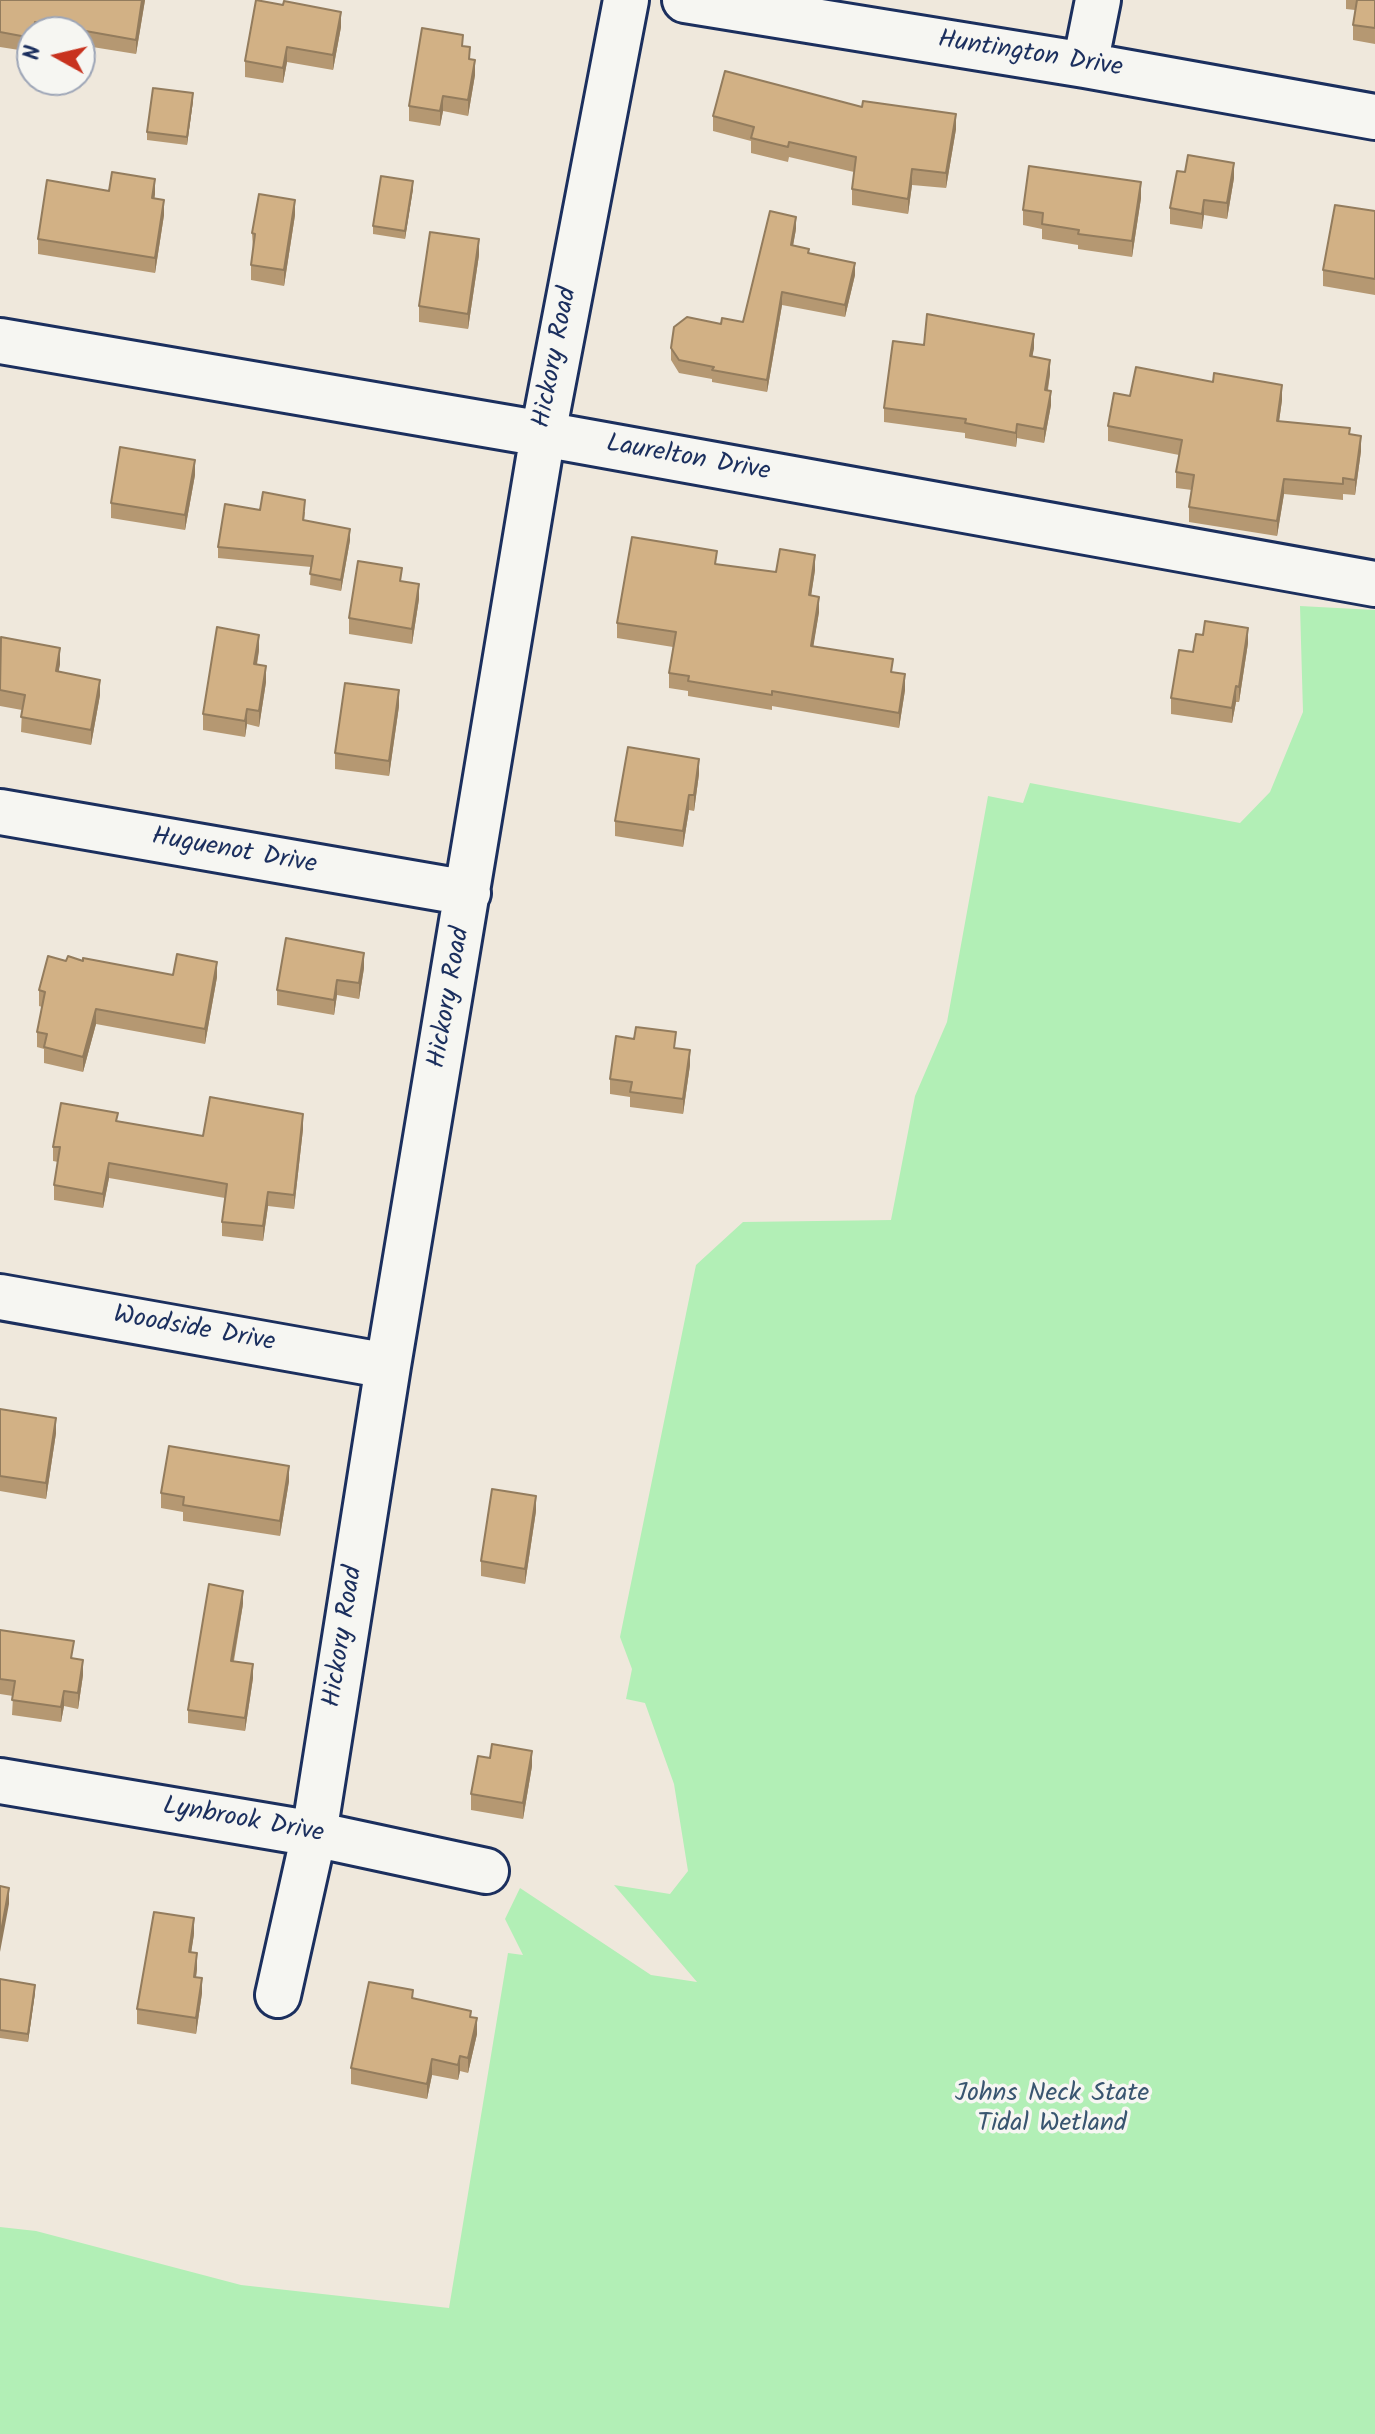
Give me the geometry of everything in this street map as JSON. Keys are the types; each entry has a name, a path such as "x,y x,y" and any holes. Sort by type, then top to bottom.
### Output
{"street":[{"name":"Hickory Road","path":"278,1995 314,1834 388,1366 543,434 626,0"},
{"name":"Huntington Drive","path":"685,0 1085,65 1375,117"},
{"path":"1085,65 1098,0"},
{"name":"Laurelton Drive","path":"0,341 543,434 1375,584"},
{"name":"Huguenot Drive","path":"0,812 468,893"},
{"name":"Woodside Drive","path":"0,1297 388,1366"},
{"name":"Lynbrook Drive","path":"0,1781 314,1834 486,1871"}],"green space":[{"name":"Johns Neck State Tidal Wetland","path":"1300,606 1375,610 1375,2434 0,2434 0,2227 36,2231 241,2285 449,2308 508,1953 523,1955 505,1919 520,1888 651,1975 697,1982 614,1885 670,1894 688,1871 674,1784 645,1703 626,1699 632,1669 620,1637 696,1265 743,1222 891,1220 915,1096 947,1022 988,796 1023,803 1030,783 1240,823 1270,792 1303,712"}],"building":[{"path":"0,0 142,0 136,40 96,33 96,16 16,16 16,35 0,32"},
{"path":"256,0 283,5 284,1 341,12 333,55 287,47 283,68 245,61"},
{"path":"1357,0 1375,0 1375,28 1353,25"},
{"path":"422,28 463,35 462,46 470,47 469,59 475,60 468,100 443,96 440,111 409,106"},
{"path":"725,71 862,107 863,101 956,114 946,173 912,169 908,199 852,189 856,157 789,142 788,147 751,138 754,127 713,116"},
{"path":"153,88 193,93 187,137 147,132"},
{"path":"1188,155 1234,163 1227,203 1204,200 1202,214 1170,208 1177,171 1185,172"},
{"path":"1029,166 1141,182 1132,241 1078,234 1079,230 1042,224 1043,213 1023,210"},
{"path":"112,172 155,179 152,198 164,200 155,258 38,239 47,180 109,191"},
{"path":"381,176 413,181 405,231 373,226"},
{"path":"259,194 295,200 284,270 251,265 255,234 252,233"},
{"path":"1335,205 1375,211 1375,279 1323,270"},
{"path":"770,211 796,217 791,245 809,249 808,253 855,263 845,305 782,292 767,380 712,370 714,367 679,360 671,348 674,327 687,317 721,324 722,318 743,322"},
{"path":"430,232 479,239 468,314 419,306"},
{"path":"927,314 1034,334 1030,356 1050,360 1045,390 1051,391 1044,429 1017,424 1016,433 965,423 966,419 884,408 893,341 924,345"},
{"path":"1136,367 1213,382 1214,373 1282,385 1277,421 1350,428 1349,434 1361,436 1355,480 1343,478 1343,484 1284,479 1277,521 1189,507 1194,475 1176,472 1182,440 1108,426 1114,393 1130,396"},
{"path":"120,447 195,460 185,515 111,503"},
{"path":"263,492 305,500 303,520 350,529 341,580 310,574 313,556 218,547 225,504 260,510"},
{"path":"632,537 717,551 715,564 776,572 780,549 815,555 809,595 819,597 811,646 893,659 891,672 905,674 899,713 772,691 772,695 688,681 689,676 669,673 676,632 617,623"},
{"path":"358,561 402,568 400,581 419,584 412,629 349,618"},
{"path":"1205,621 1248,628 1239,687 1236,686 1232,708 1171,698 1179,650 1193,652 1196,634 1203,635"},
{"path":"217,627 259,635 254,664 266,666 259,711 247,709 245,721 203,714"},
{"path":"1,637 60,648 56,671 100,680 91,730 21,717 25,695 0,690"},
{"path":"345,683 399,690 389,761 335,753"},
{"path":"628,747 699,759 694,795 689,795 683,831 615,821"},
{"path":"286,938 364,953 359,983 337,980 334,1000 277,990"},
{"path":"177,954 217,962 205,1029 96,1009 83,1057 44,1047 47,1034 37,1032 45,992 39,990 48,956 66,961 68,956 83,961 83,958 173,975"},
{"path":"636,1027 676,1032 674,1048 690,1050 683,1099 630,1092 632,1082 610,1079 616,1036 634,1039"},
{"path":"210,1097 303,1114 294,1195 268,1192 263,1226 222,1222 227,1184 109,1163 103,1194 54,1185 60,1147 53,1147 61,1103 118,1113 116,1121 203,1136"},
{"path":"0,1409 56,1418 46,1483 0,1476"},
{"path":"169,1446 289,1466 280,1521 183,1505 184,1497 161,1493"},
{"path":"492,1489 536,1496 525,1569 481,1561"},
{"path":"209,1584 243,1591 231,1661 253,1664 245,1718 188,1710"},
{"path":"0,1630 74,1641 71,1658 83,1660 78,1693 64,1691 61,1707 12,1700 15,1681 0,1679"},
{"path":"492,1744 532,1751 523,1803 471,1794 478,1756 490,1758"},
{"path":"0,1886 9,1888 0,1937"},
{"path":"154,1912 194,1918 189,1952 197,1953 194,1977 202,1978 196,2018 137,2009"},
{"path":"0,1979 35,1985 28,2034 0,2030"},
{"path":"369,1982 413,1990 412,1998 471,2011 470,2017 477,2018 468,2058 460,2056 458,2065 432,2059 427,2084 351,2068"}]}
